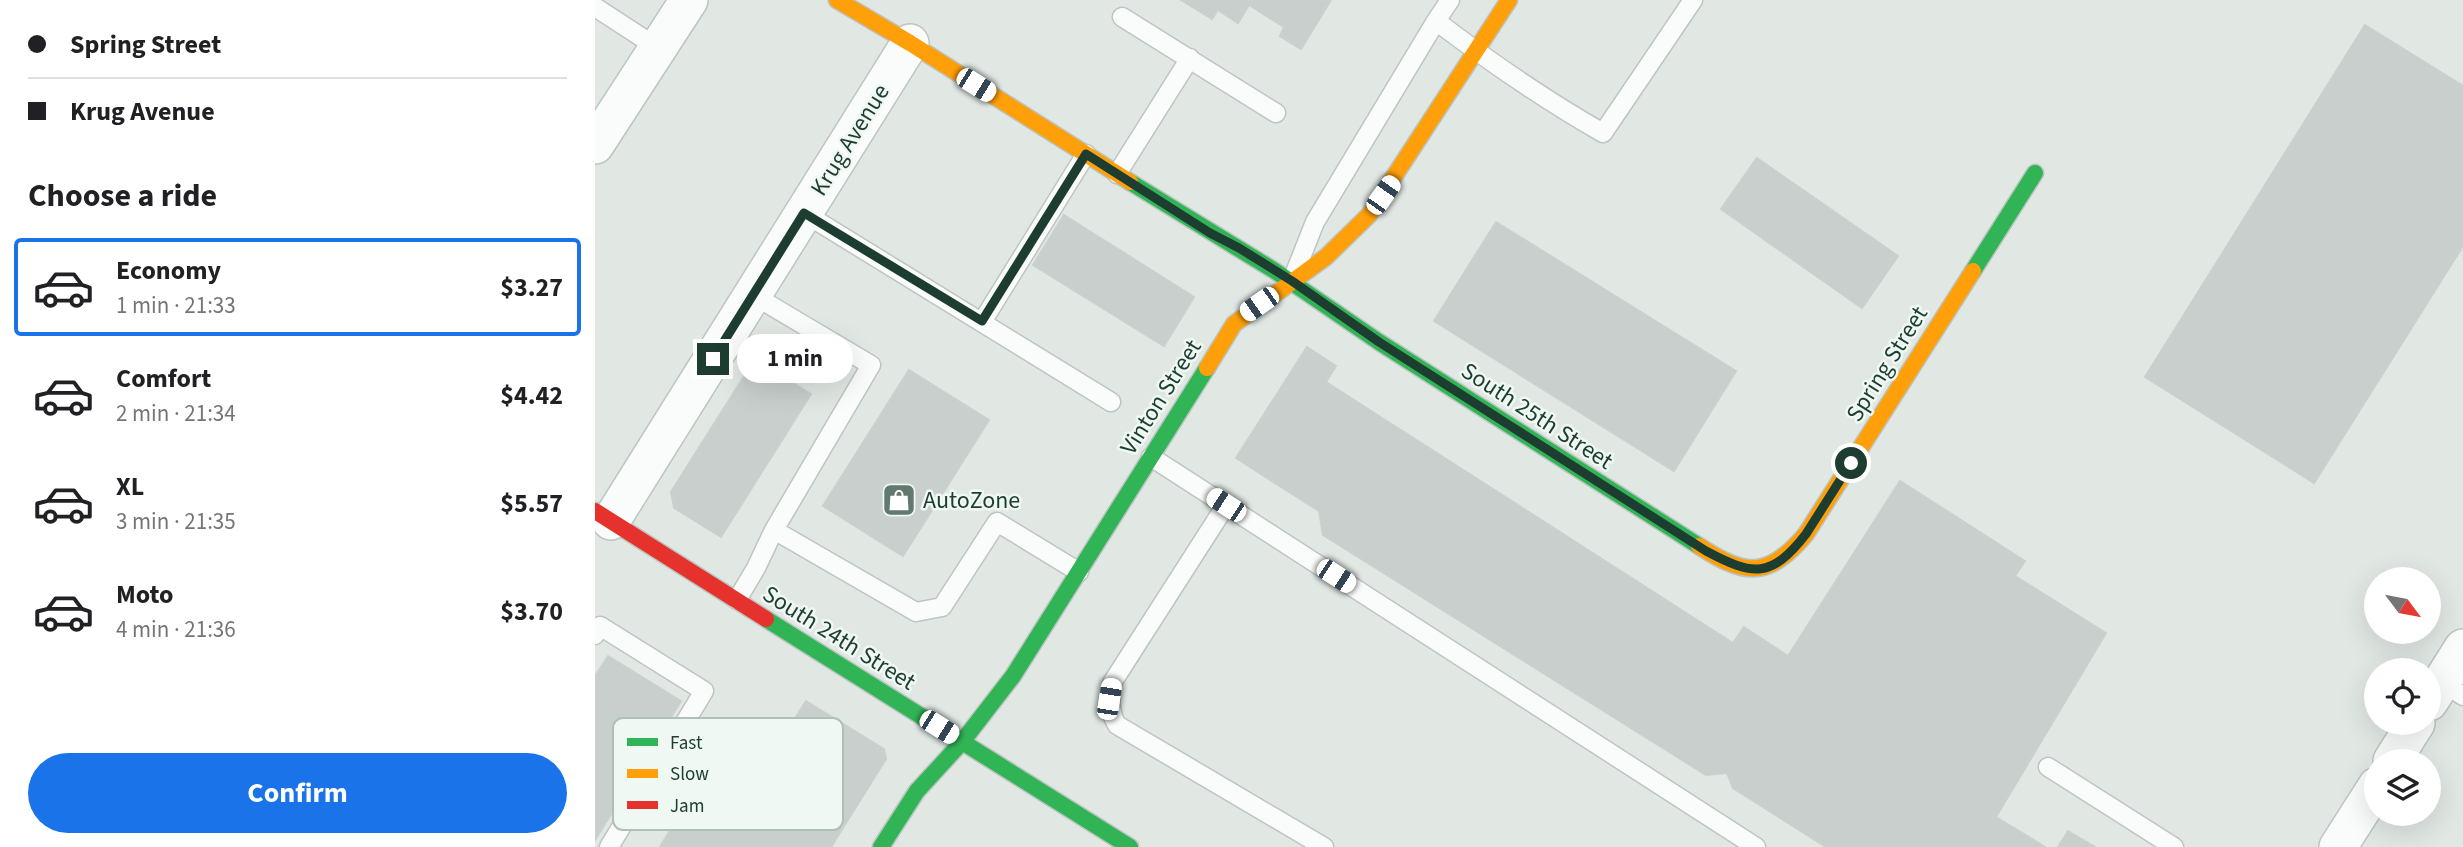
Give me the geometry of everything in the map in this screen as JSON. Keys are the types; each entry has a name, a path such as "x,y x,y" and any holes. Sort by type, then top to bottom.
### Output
{"street":[{"path":"595,145 689,0"},
{"name":"South 25th Street","path":"837,0 910,43 1210,233 1292,281 1379,342 1706,551 1749,570 1766,568"},
{"name":"Vinton Street","path":"881,847 917,790 963,742 1013,676 1234,324 1327,257 1369,215 1509,0"},
{"name":"Krug Avenue","path":"603,516 753,295 910,43"},
{"name":"Spring Street","path":"1766,568 1790,551 1806,534 2035,173"},
{"name":"South 24th Street","path":"603,516 1130,847"},
{"path":"2444,694 2463,648"},
{"path":"2338,847 2364,806"}],"lane":[{"path":"1292,281 1315,222 1450,0"},
{"path":"1436,21 1569,114 1603,133 1693,0"},
{"path":"595,7 658,48"},
{"path":"1122,17 1276,113"},
{"path":"1118,174 1190,58"},
{"path":"982,321 1086,154"},
{"path":"804,213 1111,402"},
{"path":"737,600 774,530 871,365 753,295"},
{"path":"1151,457 1756,847"},
{"path":"1226,505 1112,683 1109,699 1112,718 1117,725 1324,847"},
{"path":"774,530 916,612 942,607 997,522 1079,572"},
{"path":"595,635 600,626 704,691 688,718"},
{"path":"2048,767 2174,847"},
{"path":"609,847 619,830"}],"building":[{"path":"1181,0 1331,0 1301,49 1280,36 1284,27 1249,5 1238,23 1218,10 1212,19"},
{"path":"2365,25 2463,86 2463,246 2314,483 2145,377"},
{"path":"1757,158 1898,256 1862,308 1721,209"},
{"path":"1064,215 1194,297 1164,346 1033,265"},
{"path":"1496,222 1736,371 1674,471 1434,321"},
{"path":"1307,347 1336,366 1326,382 1733,643 1744,627 1788,656 1900,481 2025,561 2015,576 2106,633 1996,817 2045,847 1826,847 1733,788 1727,773 1706,775 1323,535 1319,511 1236,458"},
{"path":"755,359 811,394 721,537 674,508 671,492"},
{"path":"909,370 989,420 903,556 823,506"},
{"path":"608,656 681,701 670,718 613,718 613,811 595,840 595,676"},
{"path":"806,701 834,718 795,718"},
{"path":"843,724 884,749 886,759 843,828"},
{"path":"670,830 842,830 831,847 660,847"},
{"path":"2068,831 2095,847 2058,847"}],"traffic: fast":[{"path":"1973,271 2035,173"},
{"path":"1130,182 1275,271 1379,342 1699,546"},
{"path":"881,847 917,791 962,742 1013,676 1207,368"},
{"path":"766,619 1130,847"}],"traffic: slow":[{"path":"837,0 1130,182"},
{"path":"1207,368 1234,324 1326,257 1369,215 1509,0"},
{"path":"1699,546 1730,563 1756,568 1780,559 1793,548 1806,534 1973,271"}],"traffic: jam":[{"path":"595,511 766,619"}],"place":[{"name":"AutoZone","path":"899,500"}],"route":[{"path":"713,359 804,213 982,321 1086,154 1210,233 1292,281 1379,342 1706,551 1731,564 1749,570 1766,568 1774,565 1798,545 1851,463"}]}
